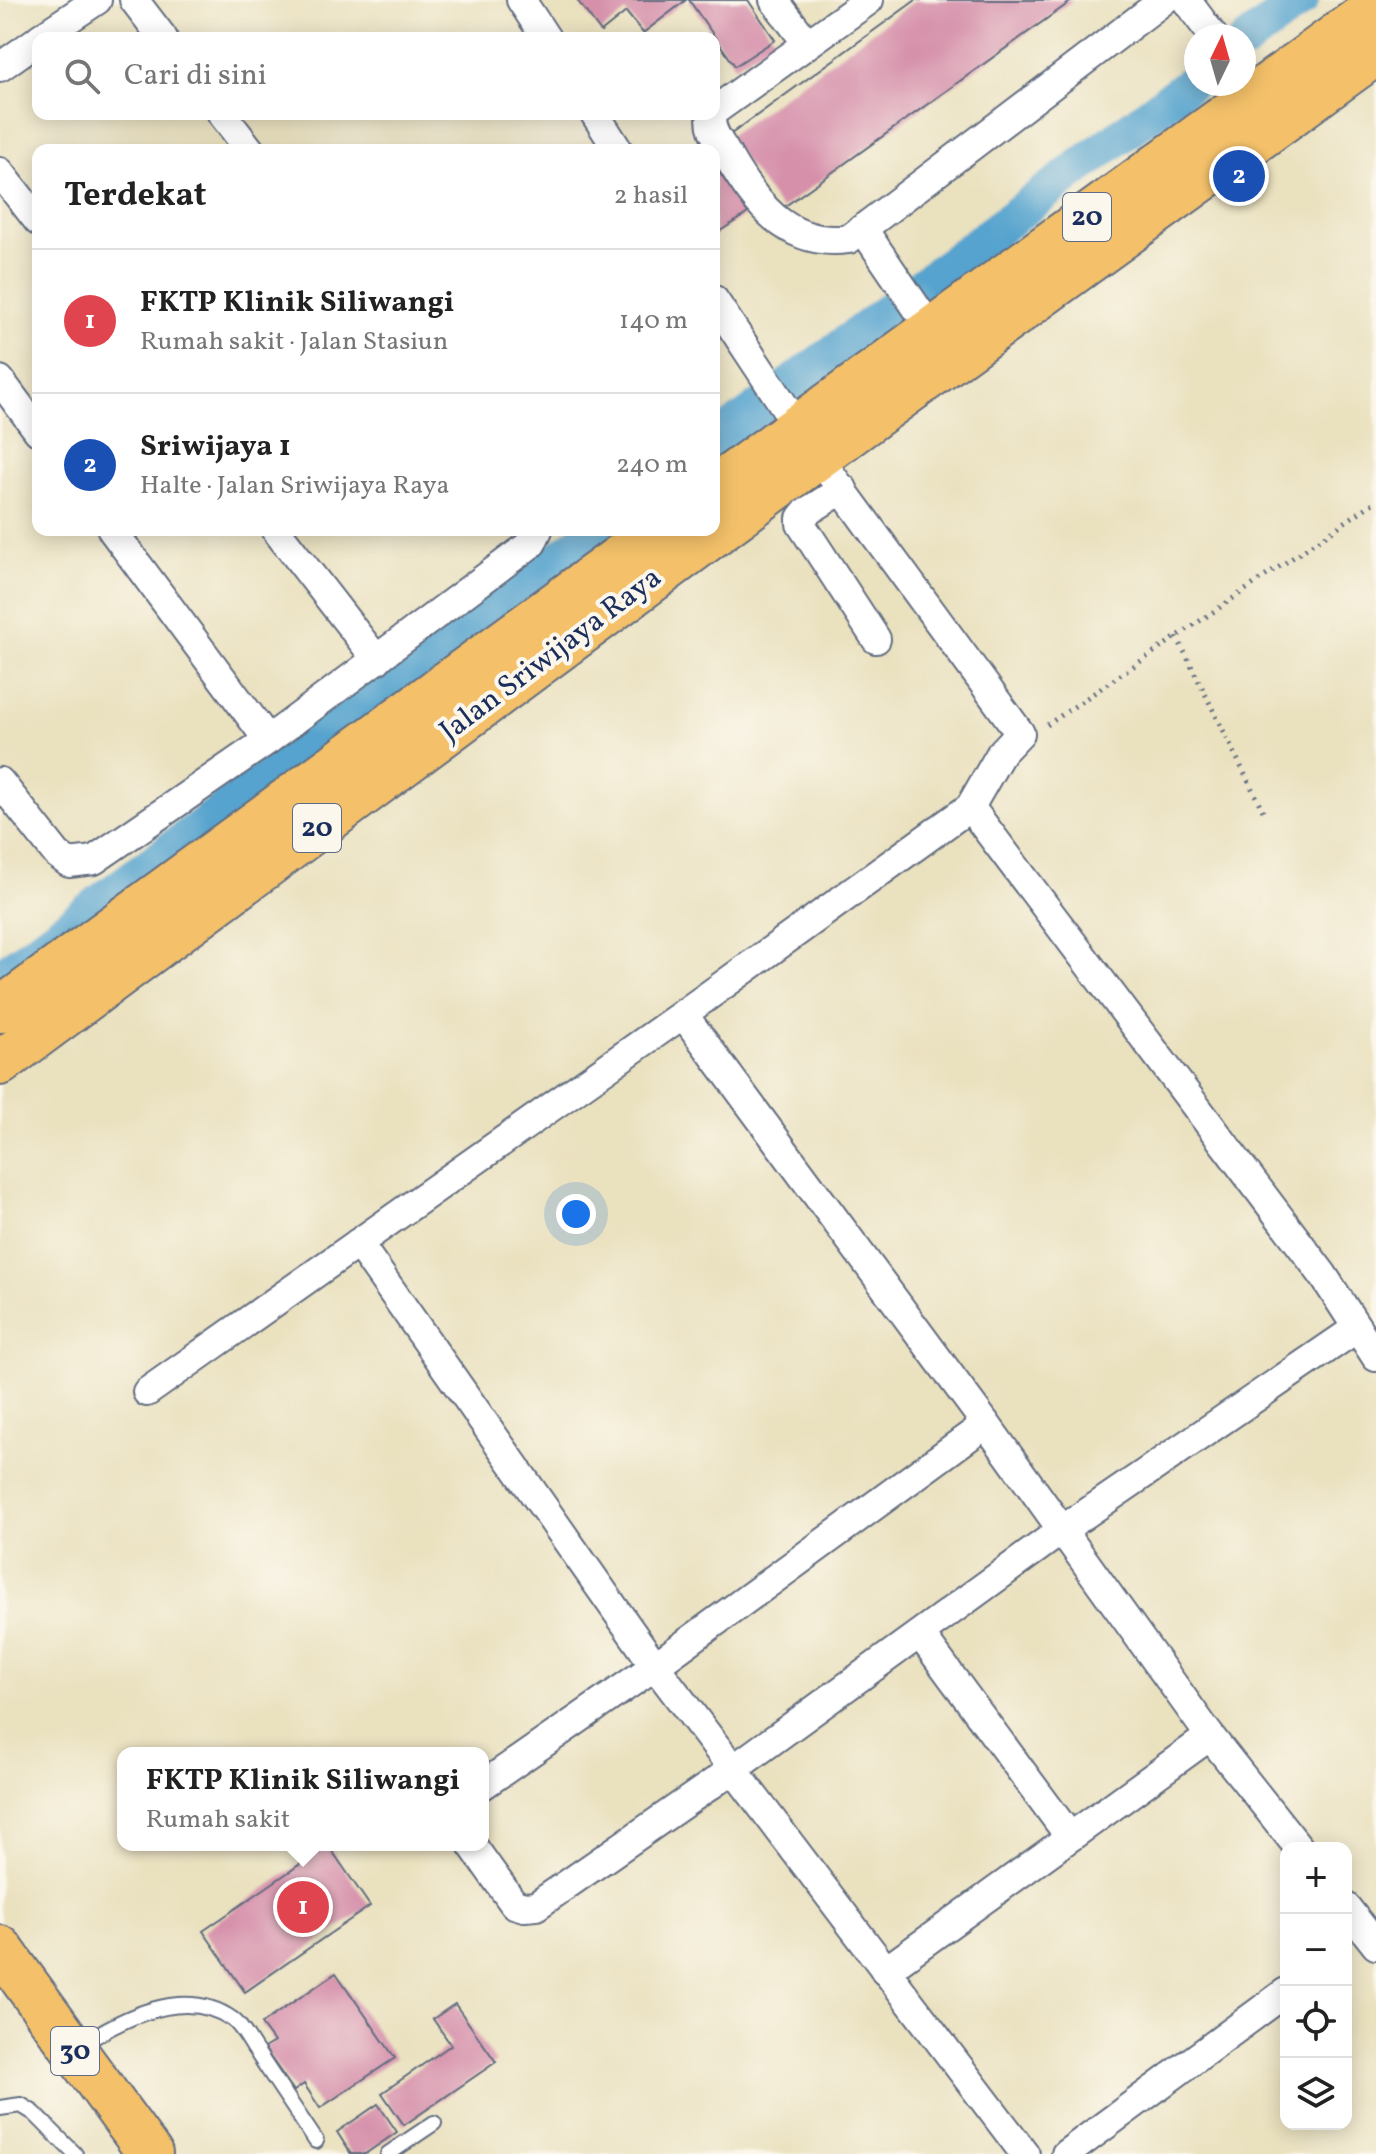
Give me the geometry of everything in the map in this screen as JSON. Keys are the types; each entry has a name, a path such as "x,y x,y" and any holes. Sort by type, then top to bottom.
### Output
{"main road":[{"name":"Jalan Sriwijaya Raya","path":"1256,93 1376,7"},
{"name":"Jalan Sriwijaya Raya","path":"1256,93 1376,53"},
{"name":"Jalan Sriwijaya Raya","path":"720,515 811,446 934,333 1252,96"},
{"name":"Jalan Sriwijaya Raya","path":"720,485 811,446"},
{"name":"Jalan Sriwijaya Raya","path":"0,1010 649,536"},
{"name":"Jalan Sriwijaya Raya","path":"0,1063 693,536"},
{"name":"30","path":"0,1948 74,2050 136,2144"}],"street":[{"path":"49,32 97,0"},
{"path":"134,0 158,32"},
{"path":"521,0 542,32"},
{"path":"774,0 807,43"},
{"path":"720,107 869,0"},
{"path":"712,120 712,127 744,185 760,205 801,234 824,240 849,239 1164,0"},
{"path":"1186,0 1204,24"},
{"path":"0,67 32,44"},
{"path":"227,120 245,144"},
{"path":"599,120 614,144"},
{"path":"0,172 32,213"},
{"path":"863,229 934,333"},
{"path":"147,1392 683,1014 970,807 1001,753 1020,733 811,446 720,309"},
{"path":"0,380 32,423"},
{"path":"811,446 805,513 801,524 876,639"},
{"path":"116,536 268,740"},
{"path":"281,536 377,660"},
{"path":"0,782 57,854 69,863 94,860 268,740 377,660 532,543 535,536"},
{"path":"970,807 1323,1275 1376,1357"},
{"path":"683,1014 986,1424 1210,1736 1294,1842"},
{"path":"358,1243 655,1666 1025,2154"},
{"path":"476,1851 514,1904 536,1906 732,1770 1062,1530 1357,1328"},
{"path":"489,1781 655,1666 986,1424"},
{"path":"920,1634 1070,1837"},
{"path":"885,1971 1210,1736"},
{"path":"1351,1914 1366,1938"},
{"path":"1066,2154 1280,1996"}],"lane":[{"path":"74,2050 101,2032 150,2011 182,2004 212,2009 235,2020 316,2141"},
{"path":"0,2108 21,2105 34,2113 75,2154"},
{"path":"388,2154 434,2123"}],"path":[{"path":"1020,733 1050,724 1376,501"},
{"path":"1177,637 1265,815"}],"building":[{"path":"577,0 686,0 644,32 626,12 601,32"},
{"path":"689,0 748,0 775,40 735,66 720,44 720,32 711,32"},
{"path":"916,0 1073,0 781,209 727,137"},
{"path":"720,173 748,213 720,231"},
{"path":"319,1851 332,1851 370,1906 245,1992 203,1931"},
{"path":"336,1973 395,2058 320,2108 304,2084 294,2091 264,2048 274,2042 261,2024"},
{"path":"455,2004 496,2062 404,2125 382,2093 451,2045 433,2019"},
{"path":"378,2104 397,2132 365,2154 351,2154 337,2132"}],"waterway":[{"path":"1256,34 1301,0"},
{"path":"720,437 1184,88"},
{"path":"0,977 589,536"}],"place":[{"name":"Sriwijaya 1","path":"1239,176"},
{"name":"FKTP Klinik Siliwangi","path":"303,1907"}]}
